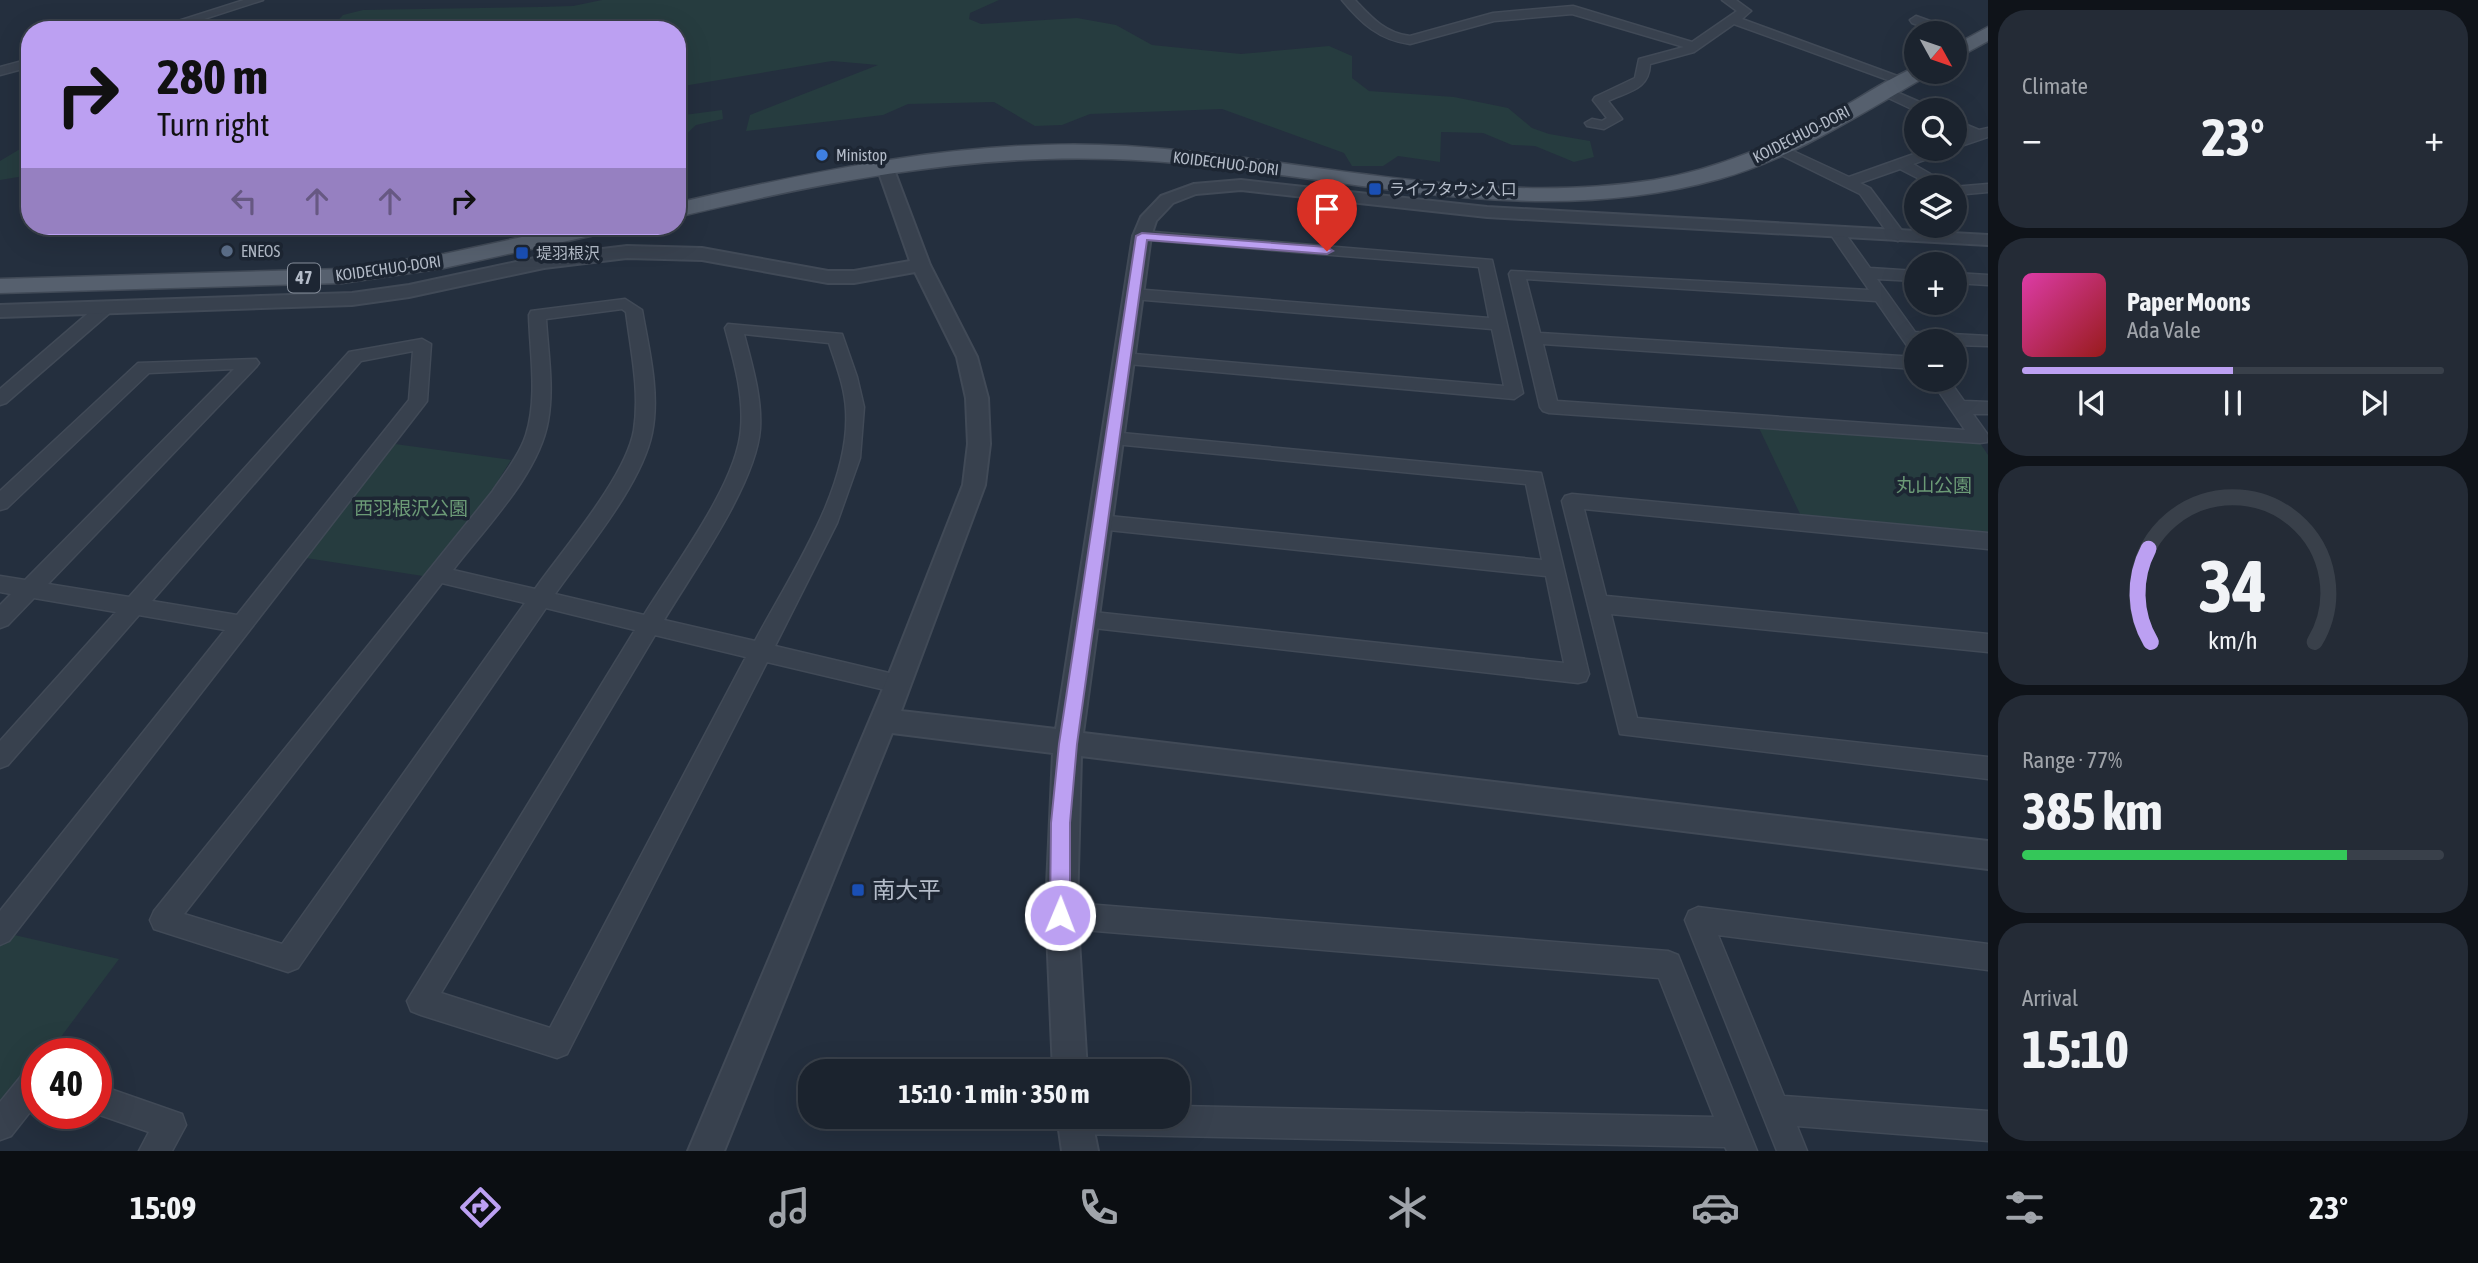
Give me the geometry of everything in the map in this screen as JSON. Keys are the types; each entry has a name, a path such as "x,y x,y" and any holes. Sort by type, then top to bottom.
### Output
{"main road":[{"name":"KOIDECHUO-DORI","path":"686,207 833,175 885,167 992,156 1089,152 1143,154 1499,192 1607,193 1661,186 1752,161 1903,81"},
{"name":"KOIDECHUO-DORI","path":"0,286 342,276 444,261 563,235"}],"street":[{"path":"186,21 257,0"},
{"path":"1348,0 1382,35 1397,39 1410,40 1493,17 1573,9 1694,46"},
{"path":"1592,123 1604,125 1615,119 1600,100 1640,81 1643,78 1644,62 1676,54 1694,46 1745,11 1728,0"},
{"path":"1733,20 1903,81 1916,98"},
{"path":"0,71 21,65"},
{"path":"1778,148 1865,191 1898,236"},
{"path":"1849,182 1906,161"},
{"path":"1900,163 1924,175"},
{"path":"706,1151 898,684 974,485 979,443 976,398 967,357 921,265 885,167"},
{"path":"1069,1059 1060,915 1061,823 1068,744 1142,236 1145,222 1153,210 1168,198 1186,190 1213,185 1241,185 1488,212 1988,240"},
{"path":"1967,190 1988,188"},
{"path":"1837,232 1905,329"},
{"path":"1123,359 1514,393 1486,263 1142,236"},
{"path":"2,312 352,299 410,291 544,262 627,252 702,254 828,277 854,277 921,265"},
{"path":"1866,273 1904,275"},
{"path":"1882,296 1517,274 1549,407 1980,437 1948,392"},
{"path":"1967,279 1988,280"},
{"path":"1133,294 1499,324"},
{"path":"625,304 634,310 645,395 639,448 625,478 540,599 288,959 163,920 499,497 522,464 535,435 541,406 537,315 625,304"},
{"path":"0,399 106,307"},
{"path":"734,328 836,338 853,393 856,424 852,455 827,523 558,1044 421,1001 648,625 722,506 744,461 751,426 750,388 734,328"},
{"path":"1532,338 1904,362"},
{"path":"1967,341 1988,341"},
{"path":"0,758 355,356 422,344 418,401 0,932"},
{"path":"0,503 144,367 250,363 0,619"},
{"path":"1959,407 1988,408"},
{"path":"1084,620 1578,674 1534,478 1111,438"},
{"path":"1988,541 1572,501 1628,727 1988,768"},
{"path":"1099,522 1554,569"},
{"path":"437,574 898,684"},
{"path":"0,584 241,624"},
{"path":"1598,604 1988,643"},
{"path":"883,720 1988,855"},
{"path":"1060,915 1668,965 1738,1141 1076,1129"},
{"path":"1792,1151 1698,920 1988,957"},
{"path":"0,1125 21,1099"},
{"path":"112,1105 171,1125 154,1151"},
{"path":"1776,1110 1988,1126"}],"green space":[{"path":"602,0 999,0 970,13 969,19 981,24 1077,18 1116,25 1152,45 1241,54 1329,46 1352,56 1352,78 1369,91 1454,97 1508,108 1532,128 1549,134 1590,141 1594,157 1574,162 1535,146 1512,145 1483,133 1441,132 1440,162 1398,156 1383,166 1352,166 1344,153 1222,109 1090,114 1062,125 1035,126 994,102 908,104 883,115 746,131 750,115 878,65 832,61 686,85 686,21 337,21 343,15 363,10 573,6"},
{"path":"722,110 723,119 696,125 686,134 686,115"},
{"path":"21,148 21,176 0,180 0,161"},
{"name":"丸山公園","path":"1759,428 1980,443 1988,455 1988,534 1801,516"},
{"name":"西羽根沢公園","path":"395,444 511,460 493,489 423,576 306,558"},
{"path":"10,934 119,959 60,1038 21,1038 21,1092 0,1120 0,946"}],"place":[{"name":"Ministop","path":"822,155"},
{"name":"ライフタウン入口","path":"1375,189"},
{"name":"ENEOS","path":"227,251"},
{"name":"堤羽根沢","path":"522,253"},
{"name":"南大平","path":"858,890"}],"route":[{"path":"1060,915 1061,823 1068,744 1142,236 1327,251"}]}
